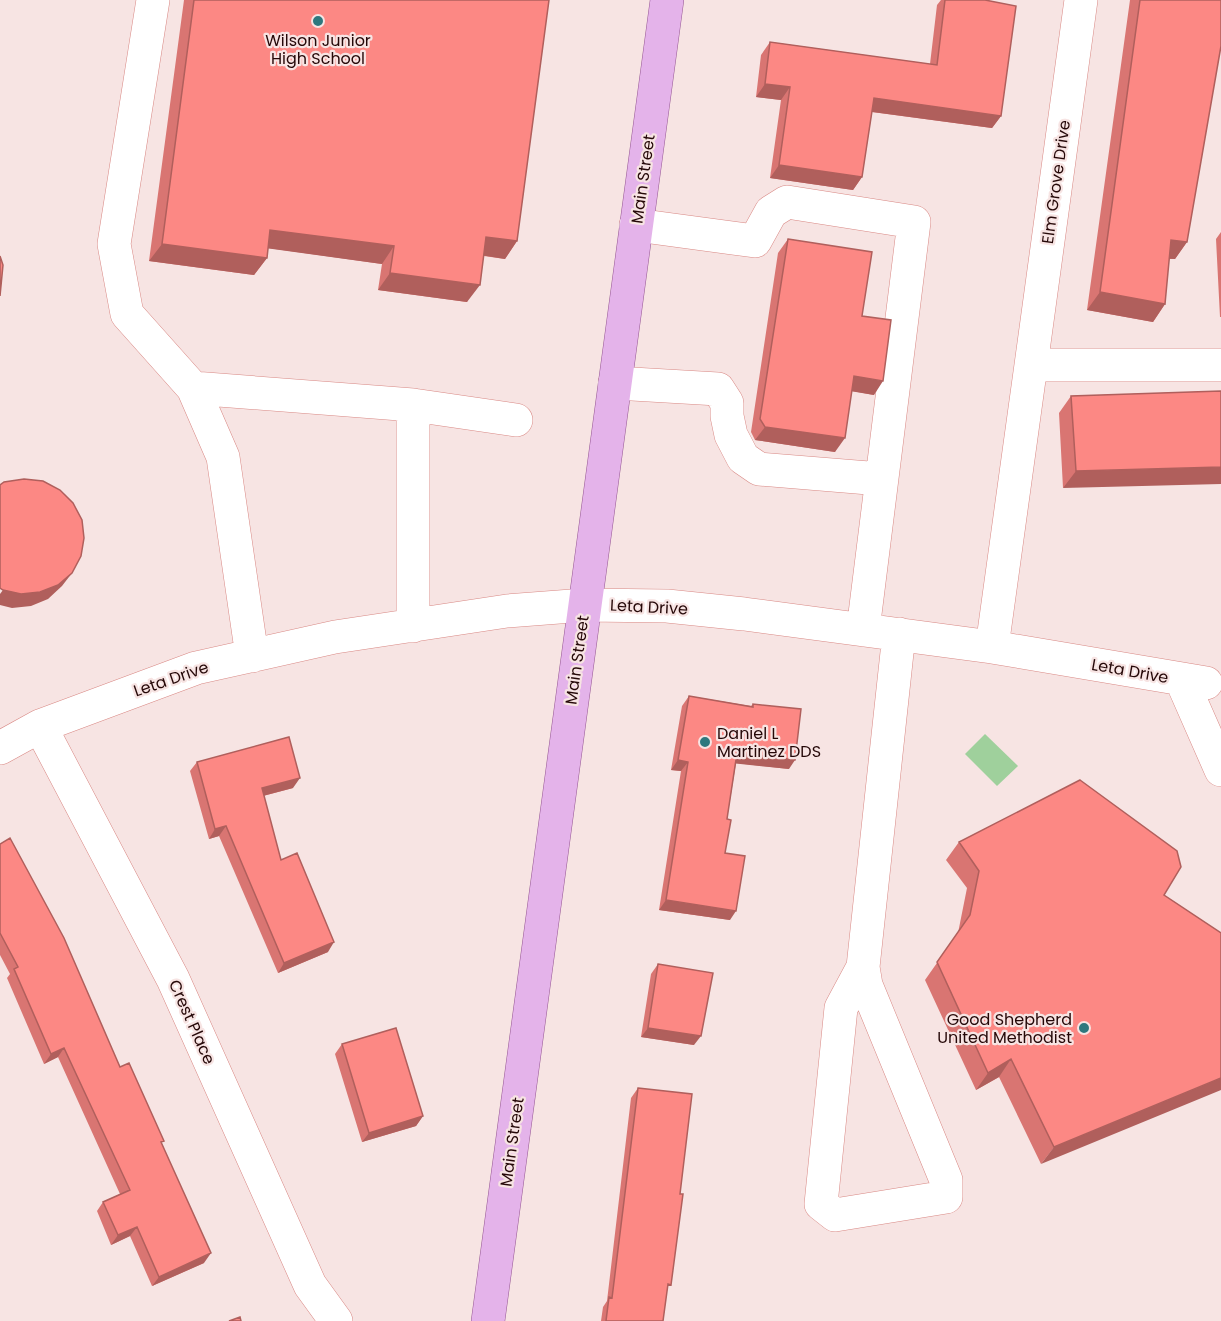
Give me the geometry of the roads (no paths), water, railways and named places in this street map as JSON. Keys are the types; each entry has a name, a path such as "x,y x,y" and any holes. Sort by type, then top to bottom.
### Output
{"main road":[{"name":"Main Street","path":"488,1321 667,0"}],"street":[{"path":"153,0 114,244 127,314 193,388 223,457 252,656"},
{"name":"Elm Grove Drive","path":"992,647 1081,0"},
{"path":"636,225 755,241 771,212 787,202 914,222 863,630"},
{"path":"1031,365 1221,365"},
{"path":"615,383 718,389 726,403 731,435 743,458 759,469 881,479"},
{"path":"193,388 413,405 516,420"},
{"path":"413,405 413,626"},
{"name":"Leta Drive","path":"0,748 40,726 196,668 335,637 507,611 585,605 667,606 992,647 1193,681 1221,770"},
{"path":"863,967 841,1008 820,1203 835,1215 946,1197 946,1180 866,985 863,967 899,634"},
{"name":"Crest Place","path":"40,726 173,979 310,1285 336,1321"}],"place":[{"name":"Wilson Junior High School","path":"318,21"},
{"name":"Daniel L Martinez DDS","path":"705,742"},
{"name":"Good Shepherd United Methodist","path":"1084,1028"}]}
